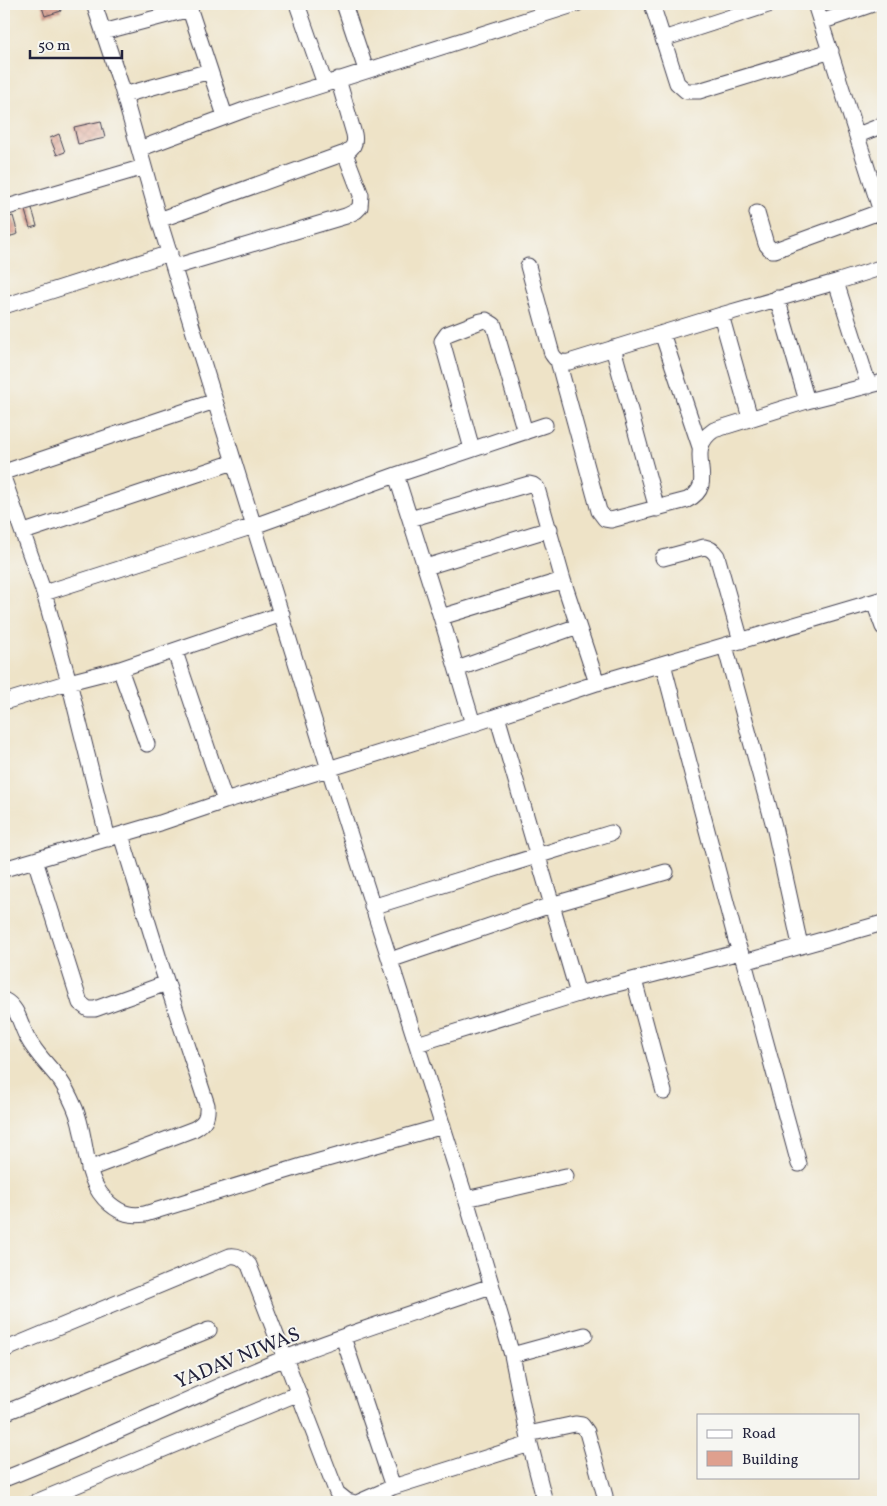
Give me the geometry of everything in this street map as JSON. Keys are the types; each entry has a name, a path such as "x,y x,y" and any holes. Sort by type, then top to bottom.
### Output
{"street":[{"path":"94,4 124,95 159,220 282,614 328,769 418,1044 466,1199 512,1355 529,1439 545,1502"},
{"path":"159,220 345,153 354,146 355,140 297,4"},
{"path":"344,4 366,70"},
{"path":"139,150 225,116 576,4"},
{"path":"652,4 677,83 686,91 699,91 830,51"},
{"path":"663,39 771,4"},
{"path":"757,213 766,244 771,250 882,214 880,193 858,135 815,4"},
{"path":"821,22 873,4"},
{"path":"103,32 189,6 225,116"},
{"path":"124,95 210,71"},
{"path":"858,135 883,125"},
{"path":"4,306 356,211 360,207 361,195 345,153"},
{"path":"4,208 144,167"},
{"path":"528,266 552,354 558,361 599,511 605,519 616,520 687,500 698,493 702,483 700,447 662,333"},
{"path":"558,361 568,362 883,267"},
{"path":"700,447 707,434 714,430 807,401 876,384 836,282"},
{"path":"777,298 807,401"},
{"path":"720,315 750,418"},
{"path":"472,449 442,341 448,334 481,321 486,320 494,325 526,432"},
{"path":"613,348 657,509"},
{"path":"4,472 215,401"},
{"path":"44,594 254,526 396,475 545,425"},
{"path":"24,532 234,462"},
{"path":"396,475 473,724"},
{"path":"4,480 24,532 44,594 115,837 167,983 207,1104 208,1115 204,1122 194,1129 89,1170"},
{"path":"410,520 533,484 539,491 563,580 597,683"},
{"path":"426,567 550,529"},
{"path":"663,558 704,547 714,551 741,641"},
{"path":"441,617 563,580"},
{"path":"4,869 115,837 597,683 879,601 883,627"},
{"path":"4,702 175,652 282,614"},
{"path":"457,669 578,626"},
{"path":"726,646 774,826 800,945"},
{"path":"175,652 225,801"},
{"path":"663,664 799,1164"},
{"path":"120,669 147,744"},
{"path":"497,716 578,994"},
{"path":"372,907 611,832"},
{"path":"35,860 80,1003 84,1007 95,1009 167,983"},
{"path":"390,960 551,905 666,872"},
{"path":"418,1044 578,994 634,980 800,945 883,923"},
{"path":"634,980 664,1092"},
{"path":"4,1000 13,1006 28,1039 60,1081 75,1107 89,1170 98,1192 118,1211 132,1216 145,1214 302,1166 443,1126"},
{"path":"466,1199 566,1176"},
{"path":"4,1350 236,1255 249,1265 337,1492 347,1501 352,1502"},
{"name":"YADAV NIWAS","path":"4,1479 97,1440 186,1399 286,1358 491,1286"},
{"path":"4,1413 209,1330"},
{"path":"512,1355 585,1335"},
{"path":"343,1337 393,1487"},
{"path":"36,1502 299,1393"},
{"path":"359,1502 393,1487 575,1424 582,1425 587,1432 604,1496"}],"building":[{"path":"41,4 59,4 61,11 45,16"},
{"path":"101,121 105,138 78,144 74,127"},
{"path":"59,134 65,152 57,155 50,138"},
{"path":"31,205 37,226 30,228 24,207"},
{"path":"13,216 18,234 8,237 4,219"}]}
